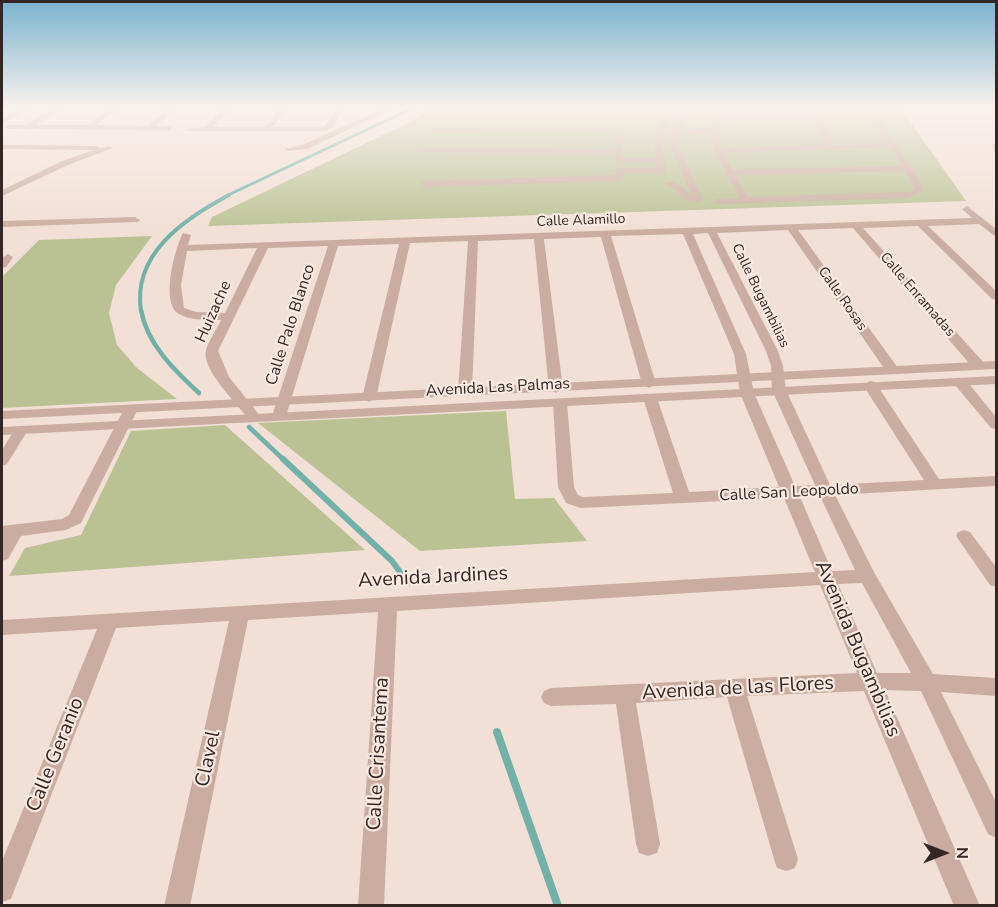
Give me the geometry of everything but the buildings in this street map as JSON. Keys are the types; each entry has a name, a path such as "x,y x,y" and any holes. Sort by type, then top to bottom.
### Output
{"street":[{"path":"2,194 65,163 105,149"},
{"path":"424,184 619,178 621,149"},
{"path":"658,149 659,161 677,202"},
{"path":"669,184 680,189 687,198 697,199 675,149"},
{"path":"745,200 719,151 765,149"},
{"path":"718,201 906,195 919,191 919,186 895,149"},
{"path":"418,150 659,161"},
{"path":"620,161 663,171"},
{"path":"729,173 906,168"},
{"path":"967,209 996,234"},
{"path":"2,224 135,220"},
{"name":"Calle Alamillo","path":"182,248 980,221"},
{"path":"920,223 996,297"},
{"name":"Calle Enramadas","path":"855,225 979,366"},
{"name":"Calle Rosas","path":"791,227 893,371"},
{"name":"Calle Bugambilias","path":"711,230 772,351 779,383"},
{"path":"687,231 737,346 746,386"},
{"path":"604,234 683,499"},
{"path":"186,236 182,248 175,300 179,310 189,314 227,317"},
{"path":"539,236 558,396"},
{"path":"465,392 473,238"},
{"path":"369,398 405,241"},
{"name":"Calle Palo Blanco","path":"279,416 334,243"},
{"name":"Huizache","path":"254,417 246,403 215,369 212,351 264,246"},
{"name":"Avenida Las Palmas","path":"2,431 746,386 893,371 996,365"},
{"name":"Avenida Las Palmas","path":"779,383 870,385 996,380"},
{"path":"960,382 996,425"},
{"name":"Avenida Bugambilias","path":"779,383 825,490 867,576 926,681 996,826"},
{"path":"870,385 935,485"},
{"name":"Avenida Bugambilias","path":"746,386 967,906"},
{"name":"Avenida Las Palmas","path":"2,415 465,392 558,396"},
{"name":"Calle San Leopoldo","path":"558,396 566,487 572,499 582,503 996,481"},
{"path":"2,555 8,532 66,524 75,519 131,409"},
{"path":"2,461 21,430"},
{"path":"964,536 996,580"},
{"name":"Avenida Jardines","path":"2,627 867,576"},
{"name":"Calle Crisantema","path":"371,906 388,603"},
{"name":"Clavel","path":"177,906 240,612"},
{"name":"Calle Geranio","path":"2,890 110,620"},
{"name":"Avenida de las Flores","path":"551,697 625,696 870,681 926,681 996,687"},
{"path":"735,689 786,859"},
{"path":"625,696 648,844"}],"green space":[{"path":"353,149 930,149 966,201 208,226 212,217"},
{"path":"152,236 116,285 109,313 117,345 137,368 177,399 2,408 2,277 39,240"},
{"path":"506,411 515,499 554,498 587,541 420,551 258,423"},
{"path":"225,425 365,550 9,576 25,548 81,535 131,431"}],"waterway":[{"path":"226,196 325,149"},
{"path":"141,311 140,291 145,272 153,256 179,227 229,195"},
{"path":"141,310 155,345 171,366 199,393"},
{"path":"249,427 285,461"},
{"path":"283,459 392,561 408,583"},
{"path":"497,732 558,906"}]}
